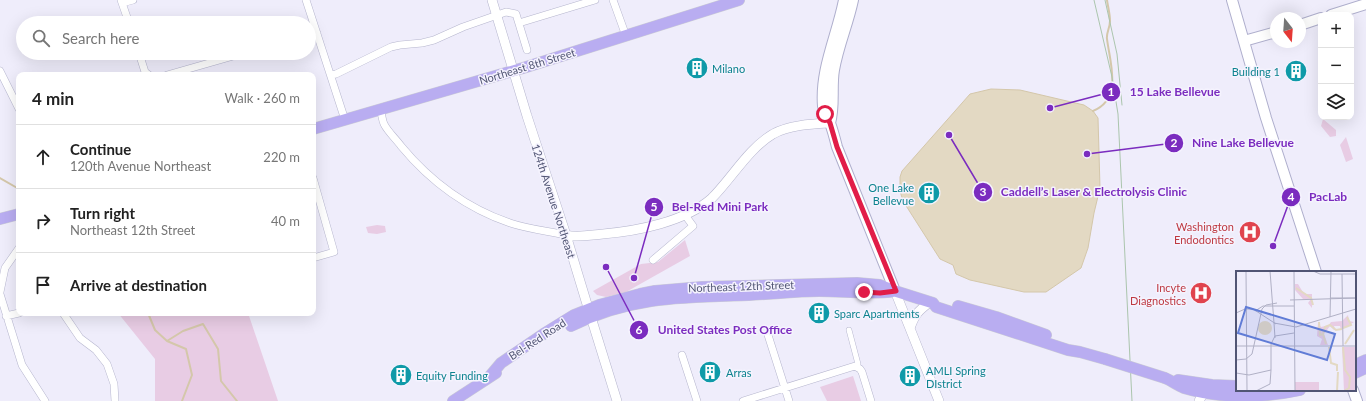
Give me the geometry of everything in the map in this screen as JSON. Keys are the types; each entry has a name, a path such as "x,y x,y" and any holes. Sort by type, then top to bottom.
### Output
{"main road":[{"name":"Northeast 8th Street","path":"316,127 513,71 626,36 726,2 739,0"},
{"path":"844,0 824,77 823,106 837,147 896,291"},
{"path":"830,123 833,113 832,85 834,71 853,0"},
{"path":"1232,0 1268,124 1316,271"},
{"path":"1341,12 1366,4"},
{"path":"1306,23 1318,19"},
{"path":"1244,41 1270,34"},
{"path":"0,219 16,215"},
{"name":"Northeast 12th Street","path":"589,313 628,301 664,298 703,292 848,291 880,293 896,291 931,303 936,307 950,312 1068,350 1105,359 1167,379 1204,398 1236,386"},
{"name":"Bel-Red Road","path":"453,401 490,376 505,369 589,313"},
{"path":"1356,365 1366,360"},
{"path":"1356,373 1366,368"},
{"name":"Northeast 12th Street","path":"1167,379 1182,380 1223,390 1260,395 1292,391"},
{"path":"1353,391 1357,401"}],"street":[{"path":"127,16 122,2 133,0"},
{"path":"306,0 311,16"},
{"name":"124th Avenue Northeast","path":"492,0 617,401"},
{"path":"519,23 594,0"},
{"path":"614,0 626,36"},
{"path":"331,76 391,47 400,44 422,43 434,40 463,27 506,12 516,14 527,50"},
{"path":"316,30 345,120"},
{"path":"141,60 145,72"},
{"path":"178,72 220,60"},
{"path":"0,71 16,102"},
{"path":"380,109 385,124 414,161 431,178 450,193 489,214 510,223 530,229 576,237 632,231 685,215 705,205 757,147 773,134 794,127 830,123"},
{"path":"316,189 334,252 316,257"},
{"path":"653,260 693,226 685,215"},
{"path":"16,252 5,268 0,293 22,364 45,401"},
{"path":"896,291 939,401"},
{"path":"910,328 914,316 918,310 931,303"},
{"path":"6,316 16,313"},
{"path":"66,316 80,338 96,350 107,364 114,384 115,401"},
{"path":"848,330 858,366 862,372 871,401"},
{"path":"768,335 789,401"},
{"path":"682,355 697,401"},
{"path":"743,401 852,366 858,366"}],"shaded area":[{"path":"991,89 1020,90 1084,105 1093,111 1098,118 1100,188 1088,248 1081,268 1046,292 1024,292 970,280 956,274 953,265 940,259 903,201 900,191 900,177 902,171 970,94"},
{"path":"1323,120 1324,120 1336,130 1336,136 1330,137 1321,126"},
{"path":"1346,137 1353,159 1346,162 1340,145"},
{"path":"377,225 385,226 386,232 377,234 368,233 366,227"},
{"path":"685,240 690,256 626,292 606,297 597,295 593,291 641,264 658,262"},
{"path":"120,316 249,316 278,401 155,401 155,359"},
{"path":"853,376 861,401 827,401 820,387"}],"waterway":[{"path":"1093,111 1102,105 1108,98 1111,89 1112,69 1107,37 1110,18 1107,0"},
{"path":"0,178 16,187"},
{"path":"149,316 155,330 167,341 183,331 203,324 218,349 221,381 237,401"},
{"path":"167,341 186,349 192,375 182,401"}],"tram line":[{"path":"1094,0 1112,77 1118,114 1132,401"},
{"path":"1105,0 1117,54 1122,105"}],"place":[{"name":"Milano","path":"697,68"},
{"name":"Building 1","path":"1296,71"},
{"name":"15 Lake Bellevue","path":"1050,108"},
{"name":"Caddell’s Laser & Electrolysis Clinic","path":"949,135"},
{"name":"Nine Lake Bellevue","path":"1087,154"},
{"name":"One Lake Bellevue","path":"929,193"},
{"name":"Washington Endodontics","path":"1250,232"},
{"name":"PacLab","path":"1273,246"},
{"name":"United States Post Office","path":"606,267"},
{"name":"Bel-Red Mini Park","path":"634,278"},
{"name":"Incyte Diagnostics","path":"1201,293"},
{"name":"Sparc Apartments","path":"819,313"},
{"name":"Arras","path":"710,372"},
{"name":"Equity Funding","path":"401,375"},
{"name":"AMLI Spring DIstrict","path":"910,376"}],"route":[{"path":"825,114 830,123 837,147 896,291 880,293 864,292"}]}
